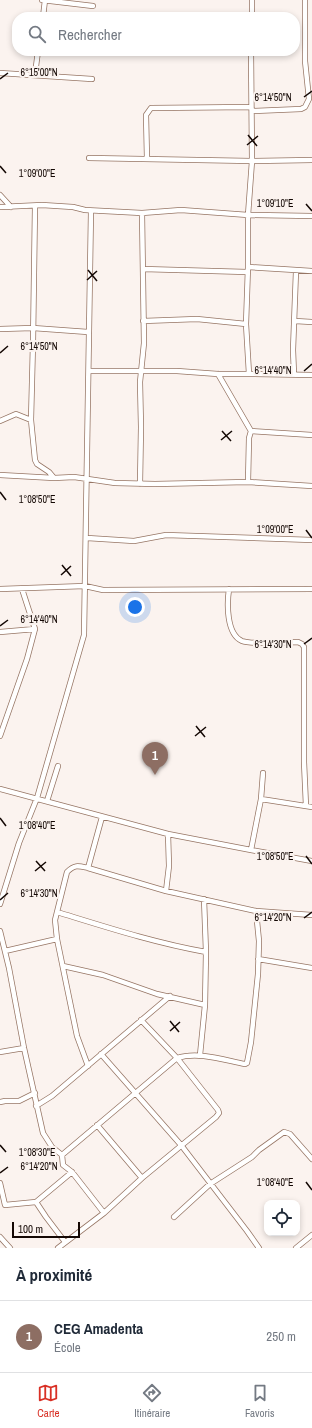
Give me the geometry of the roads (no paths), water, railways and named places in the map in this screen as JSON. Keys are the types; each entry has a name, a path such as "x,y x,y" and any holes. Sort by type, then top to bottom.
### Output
{"street":[{"path":"42,0 93,6"},
{"path":"43,12 45,0"},
{"path":"252,0 252,12"},
{"path":"148,159 146,115 151,108 301,109 305,107 311,99 305,61 305,0"},
{"path":"35,74 37,56"},
{"path":"249,374 246,324 248,215 252,161 251,56"},
{"path":"0,73 35,74 92,79"},
{"path":"88,158 252,161 312,160"},
{"path":"0,195 11,207"},
{"path":"0,208 35,206 73,207 91,211 142,213 182,210 248,215 312,216"},
{"path":"35,206 31,420 33,453 37,464 49,472 54,478"},
{"path":"0,904 19,843 36,798 84,635 88,480 88,332 92,231 91,211"},
{"path":"140,484 140,382 142,370 144,321 142,213"},
{"path":"143,269 312,270"},
{"path":"294,374 295,364 293,350 296,271"},
{"path":"144,321 197,319 246,324"},
{"path":"295,321 312,322"},
{"path":"0,329 33,328 88,332"},
{"path":"89,371 142,370 218,374 312,375"},
{"path":"218,374 251,431 249,438 248,482"},
{"path":"0,421 16,414 31,420"},
{"path":"251,431 312,435"},
{"path":"0,475 54,478 74,477 106,483 140,484 248,482 312,486"},
{"path":"87,538 134,541 166,536 312,540"},
{"path":"0,589 85,586 104,590 312,589"},
{"path":"0,736 27,659 34,629 22,589"},
{"path":"229,589 227,601 228,614 231,629 236,637 242,641 251,642 298,642 304,647 304,762 306,806"},
{"path":"0,632 34,629"},
{"path":"46,800 58,766"},
{"path":"251,850 261,799 263,773"},
{"path":"0,789 46,800 102,817 168,834 312,861"},
{"path":"261,799 312,808"},
{"path":"88,868 102,817"},
{"path":"166,891 169,866 168,834"},
{"path":"88,1066 76,1036 57,939 55,920 68,872 72,867 78,866 88,868 166,891 256,911 312,915"},
{"path":"200,1055 205,1005 206,952 204,899"},
{"path":"62,1155 177,1058 188,1055 200,1055 246,1064 248,1061 258,974 259,941 256,911"},
{"path":"57,912 139,937 180,948 206,952"},
{"path":"0,931 9,968 24,1048 35,1093 36,1106 43,1132 52,1147 62,1155 63,1165 72,1172 104,1213"},
{"path":"5,951 57,939"},
{"path":"258,959 312,968"},
{"path":"63,966 103,975 157,994 205,1005"},
{"path":"36,1106 52,1096 170,996"},
{"path":"58,1248 104,1213 142,1178 219,1113 177,1058 141,1020"},
{"path":"0,1052 24,1048"},
{"path":"101,1054 181,1146 259,1248"},
{"path":"0,1102 19,1101 35,1093"},
{"path":"97,1125 142,1178"},
{"path":"174,1217 210,1184 252,1157 284,1132 290,1134 312,1159"},
{"path":"0,1183 5,1205 36,1202 72,1172"},
{"path":"36,1202 65,1242"},
{"path":"296,1248 312,1236"},
{"path":"0,1237 10,1248"}],"place":[{"name":"CEG Amadenta","path":"155,775"}]}
